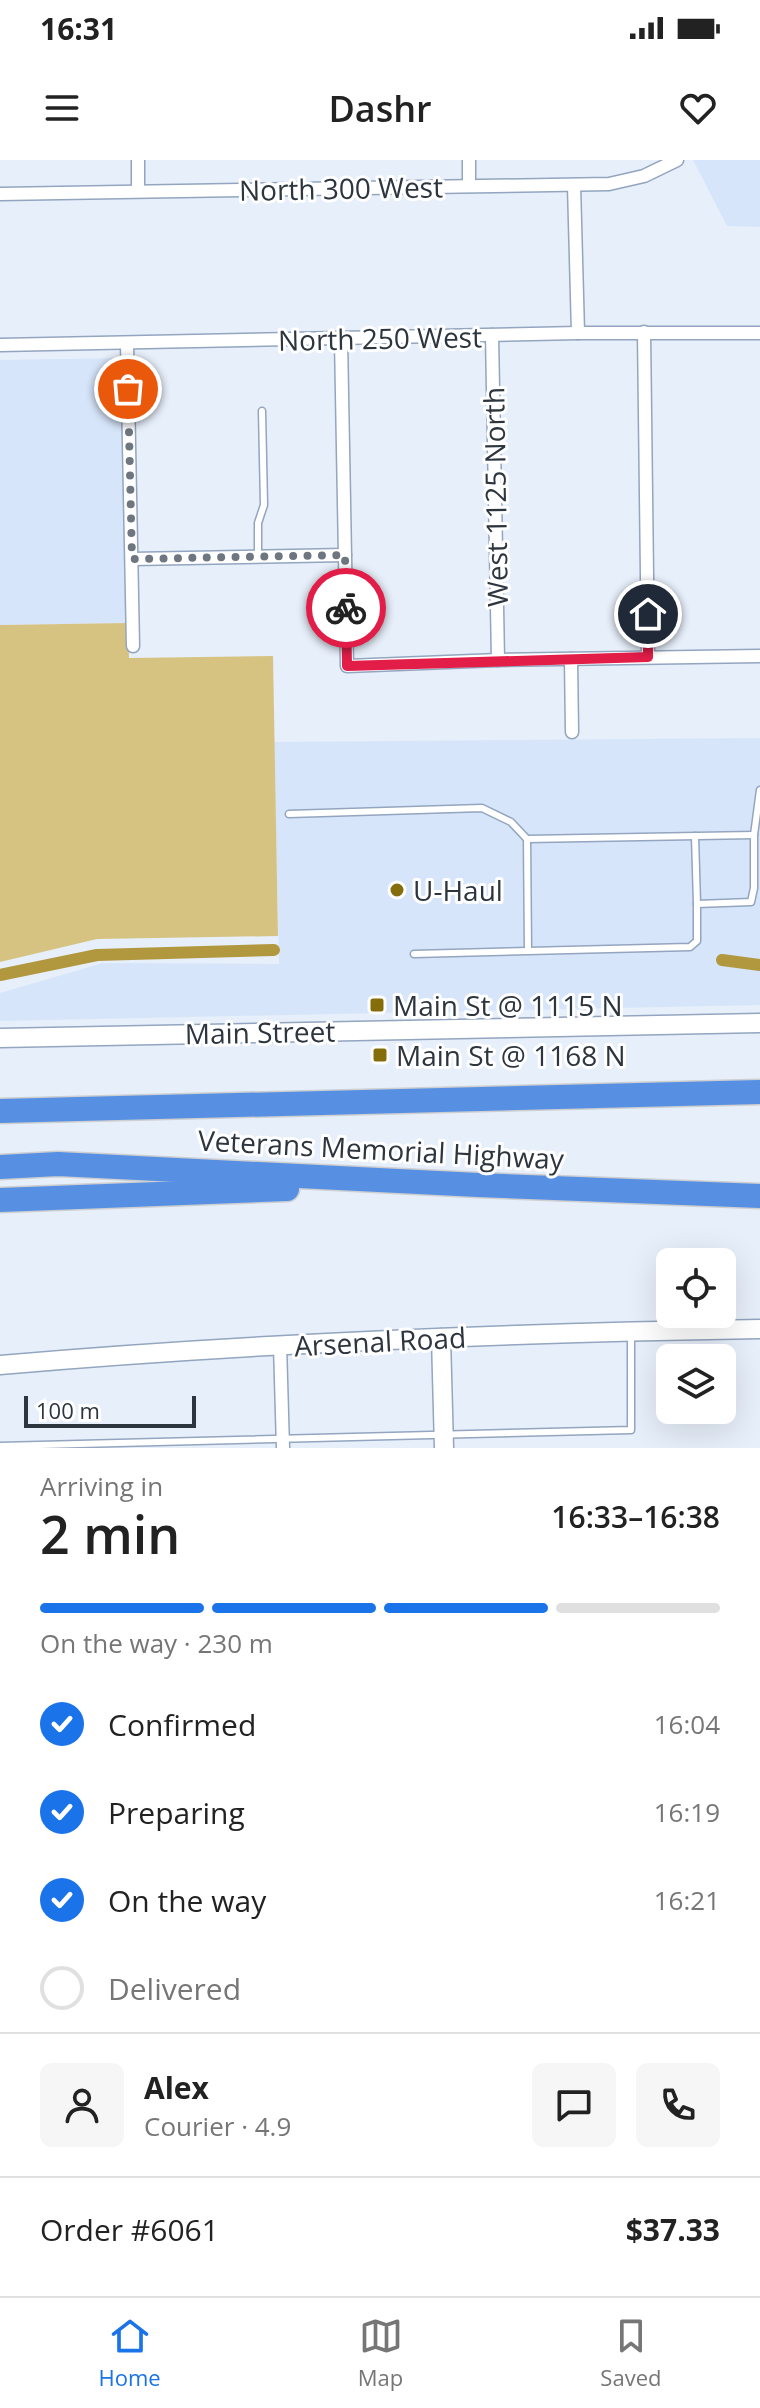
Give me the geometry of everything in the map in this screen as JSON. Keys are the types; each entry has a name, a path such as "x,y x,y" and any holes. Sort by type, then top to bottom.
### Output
{"highway":[{"name":"Veterans Memorial Highway","path":"0,1111 760,1092"},
{"path":"0,1104 89,1107"},
{"name":"Veterans Memorial Highway","path":"0,1167 58,1164 760,1196"},
{"path":"0,1200 212,1190 478,1185"}],"street":[{"path":"138,160 138,190"},
{"path":"469,160 469,186"},
{"name":"North 300 West","path":"0,194 609,184 644,176 677,160"},
{"path":"574,185 578,333"},
{"path":"644,332 648,657"},
{"name":"North 250 West","path":"0,345 578,333 760,333"},
{"name":"West 1125 North","path":"492,335 498,660"},
{"path":"341,339 347,666 760,656"},
{"path":"127,343 133,646"},
{"path":"132,559 345,555"},
{"path":"571,659 572,732"},
{"name":"Main Street","path":"0,1038 760,1023"},
{"name":"Arsenal Road","path":"0,1365 280,1345 760,1329"},
{"path":"441,1338 443,1441"},
{"path":"280,1345 283,1443"}],"lane":[{"path":"258,556 258,523 264,505 262,411"},
{"path":"697,904 751,902 757,888 754,835 760,790"},
{"path":"289,814 482,808 511,822 527,839 528,950"},
{"path":"527,839 754,835"},
{"path":"414,954 690,947 697,941 695,836"},
{"path":"0,1446 443,1441 631,1430 631,1332"}],"shaded area":[{"path":"693,160 760,160 760,227 727,226"},
{"path":"122,358 128,623 0,625 0,360"},
{"path":"128,623 129,658 273,656 278,936 97,939 0,962 0,625"},
{"path":"760,738 760,1005 0,1021 0,993 103,963 279,964 274,742"}],"waterway":[{"path":"0,975 97,955 274,950"},
{"path":"722,960 760,965"}],"way so far":[{"path":"128,389 132,559 345,555 346,608"}],"place":[{"name":"U-Haul","path":"397,890"},
{"name":"Main St @ 1115 N","path":"377,1005"},
{"name":"Main St @ 1168 N","path":"380,1055"}],"route":[{"path":"346,608 347,666 648,657 648,614"}]}
